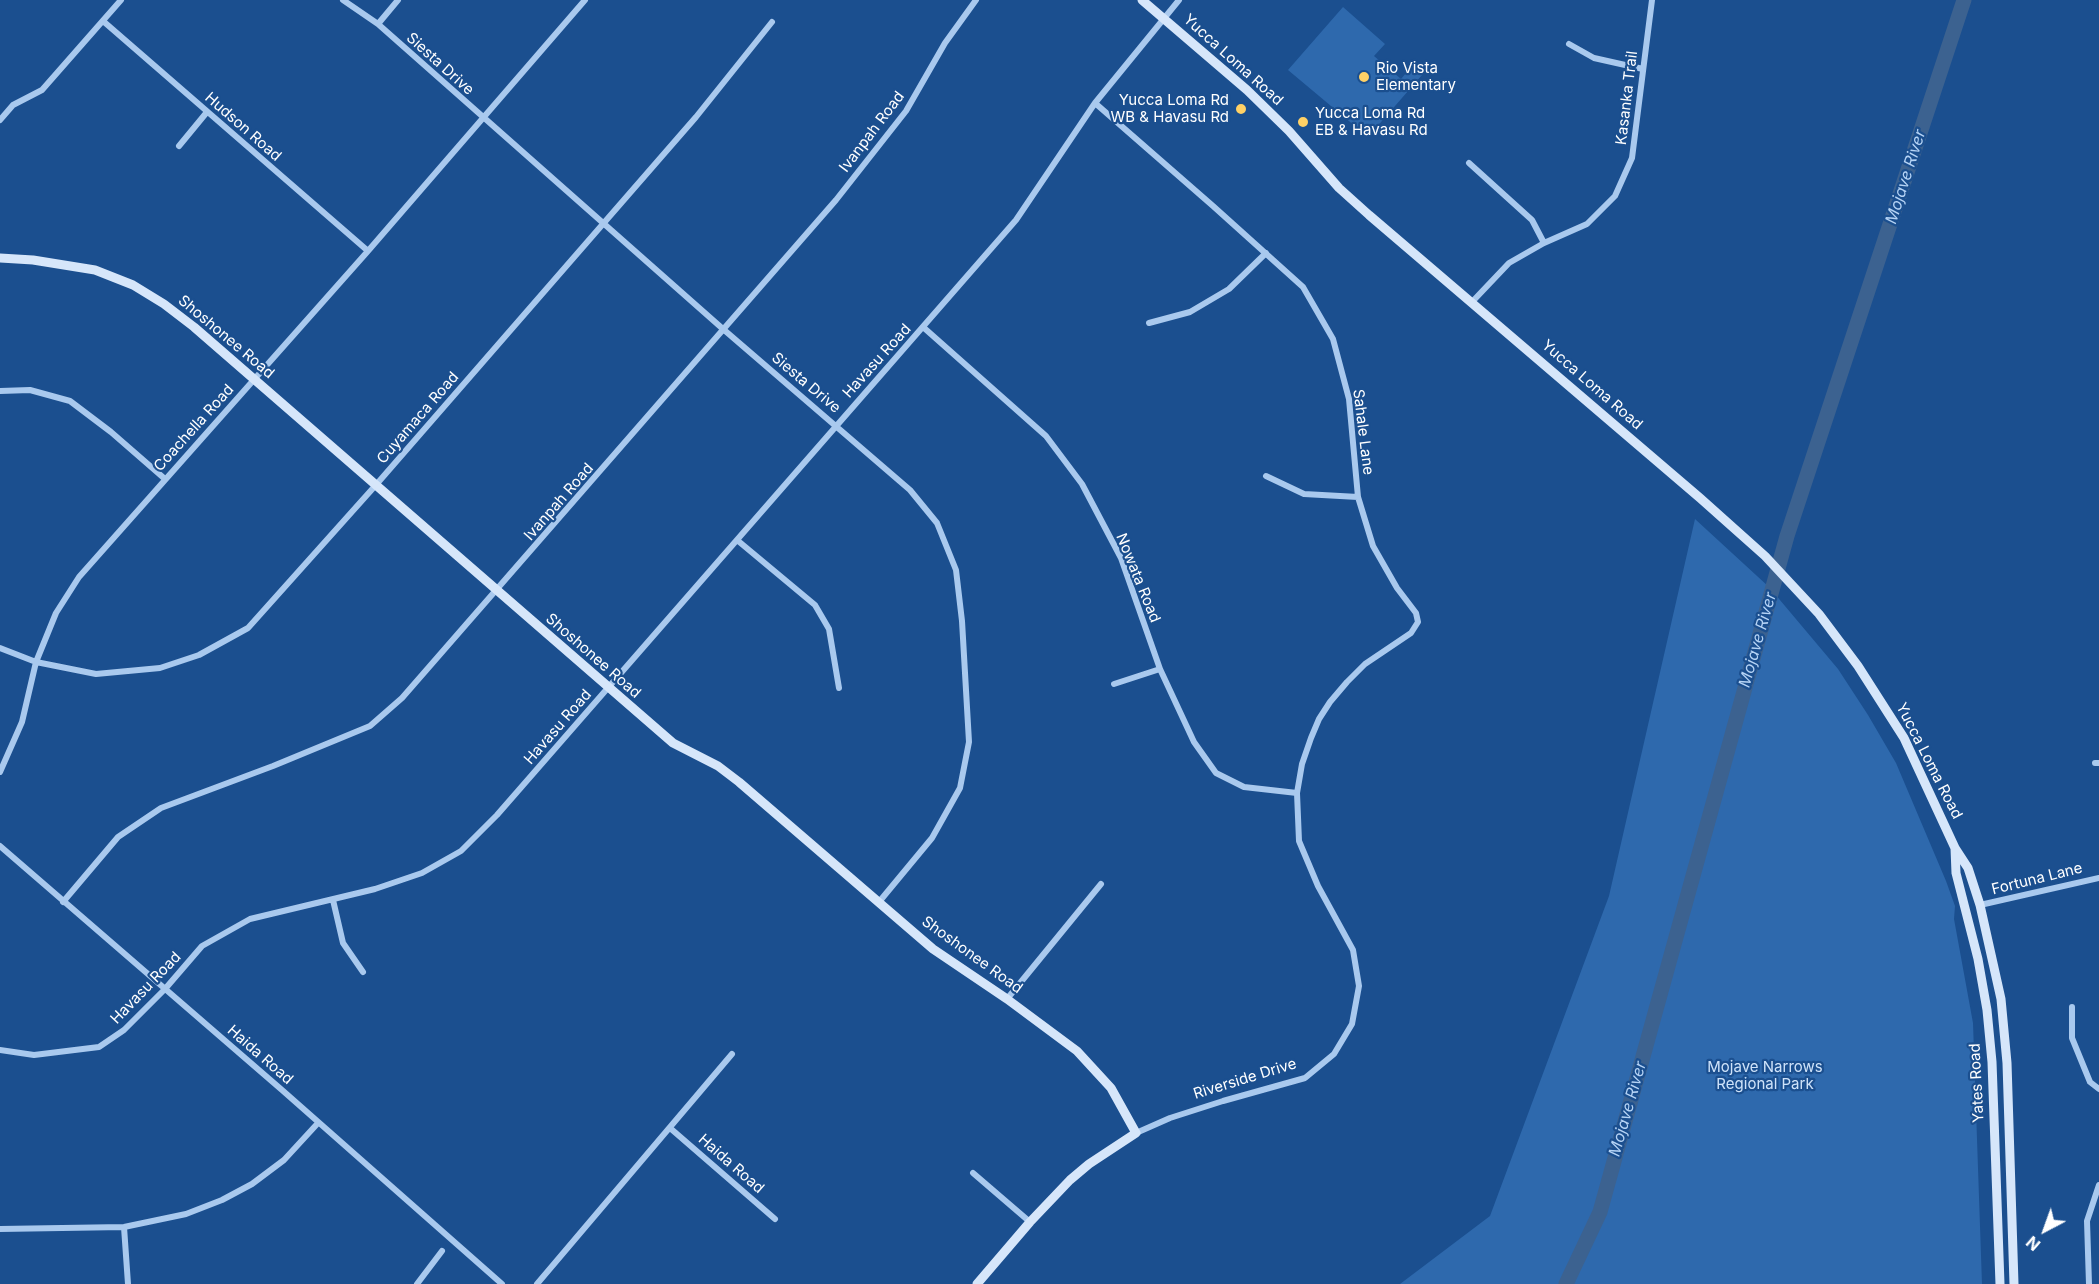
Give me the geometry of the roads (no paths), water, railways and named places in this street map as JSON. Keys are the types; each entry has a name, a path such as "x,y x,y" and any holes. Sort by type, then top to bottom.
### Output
{"main road":[{"name":"Yucca Loma Road","path":"1142,0 1271,113 1339,188 1741,534 1793,584 1858,666 1904,738 1954,848 1968,868 1977,893"},
{"name":"Shoshonee Road","path":"0,258 33,260 95,270 133,285 194,327 673,743 718,766 739,782 933,949 1007,999 1077,1051 1111,1088 1136,1133"},
{"name":"Yucca Loma Road","path":"1954,848 1959,885"},
{"name":"Yates Road","path":"1959,885 1978,959 1987,1010 1992,1062 2000,1284"},
{"name":"Yates Road","path":"1977,893 2001,999 2007,1063 2014,1284"},
{"name":"Riverside Drive","path":"977,1284 1030,1222 1070,1180 1136,1133"}],"street":[{"path":"0,120 13,105 42,90 121,0"},
{"name":"Siesta Drive","path":"343,0 378,24 482,118 910,490 937,523 956,570 962,621 969,742 960,788 932,838 879,902"},
{"path":"378,24 398,0"},
{"name":"Coachella Road","path":"0,772 22,722 36,662 56,613 79,577 368,251 585,0"},
{"name":"Ivanpah Road","path":"63,902 118,837 161,808 273,766 369,726 402,699 836,200 906,111 945,43 976,0"},
{"name":"Havasu Road","path":"0,1050 34,1054 99,1047 124,1030 165,989 202,946 250,919 375,889 422,873 461,851 497,815 1016,220 1095,103 1179,0"},
{"name":"Kasanka Trail","path":"1472,302 1509,263 1544,243 1587,224 1615,196 1632,158 1652,0"},
{"name":"Hudson Road","path":"103,21 368,251"},
{"name":"Cuyamaca Road","path":"0,648 36,662 96,674 160,668 199,655 248,628 375,486 696,117 772,22"},
{"path":"1569,44 1594,58 1643,69"},
{"name":"Sahale Lane","path":"1095,103 1303,287 1333,339 1348,399 1358,497 1373,546 1397,588 1416,613 1418,622"},
{"path":"178,146 207,112"},
{"path":"1469,163 1532,220 1544,243"},
{"path":"1149,324 1190,312 1229,290 1266,253"},
{"name":"Nowata Road","path":"924,327 1046,436 1082,484 1121,558 1160,669 1194,742 1216,773 1244,787 1297,793"},
{"path":"0,392 30,390 70,401 111,432 165,479"},
{"path":"1266,476 1304,494 1358,497"},
{"path":"737,540 815,605 829,629 839,688"},
{"name":"Riverside Drive","path":"1136,1133 1170,1118 1305,1078 1334,1054 1352,1024 1359,986 1353,950 1318,886 1299,841 1297,793 1302,764 1311,738 1330,702 1365,664 1411,633 1418,622"},
{"path":"1114,684 1160,669"},
{"name":"Haida Road","path":"0,846 502,1284"},
{"name":"Fortuna Lane","path":"1980,905 2099,878"},
{"path":"1007,999 1101,884"},
{"path":"333,900 343,944 363,972"},
{"path":"2072,1007 2072,1038 2090,1082 2099,1089"},
{"path":"537,1284 732,1054"},
{"path":"0,1228 124,1227 186,1214 222,1200 252,1184 284,1160 318,1123"},
{"name":"Haida Road","path":"670,1128 776,1219"},
{"path":"973,1173 1030,1222"},
{"path":"2089,1284 2087,1221 2099,1185"},
{"path":"124,1227 128,1284"},
{"path":"417,1284 442,1251"}],"waterway":[{"name":"Mojave River","path":"1566,1284 1600,1212 1787,536 1964,0"}],"place":[{"name":"Rio Vista Elementary","path":"1364,77"},
{"name":"Yucca Loma Rd WB & Havasu Rd","path":"1241,109"},
{"name":"Yucca Loma Rd EB & Havasu Rd","path":"1303,122"}],"park label":[{"name":"Mojave Narrows Regional Park","path":"1765,1076"}]}
